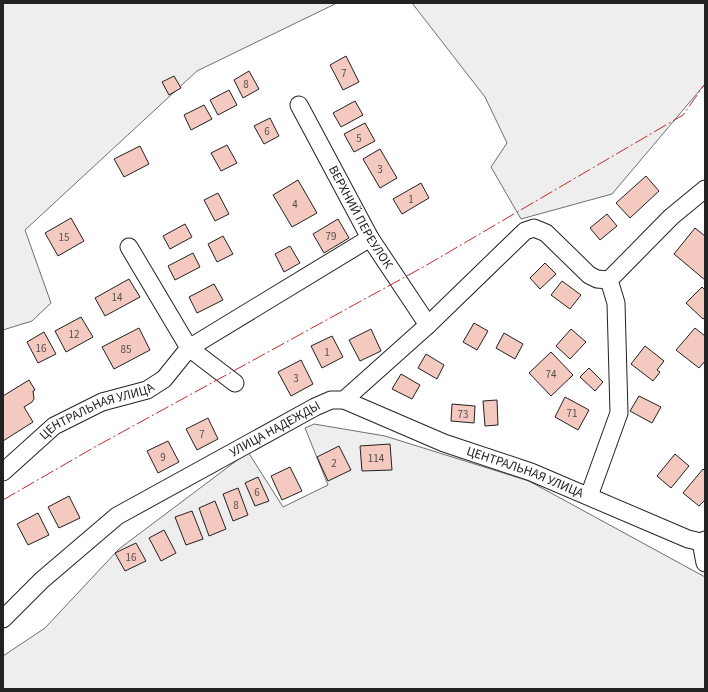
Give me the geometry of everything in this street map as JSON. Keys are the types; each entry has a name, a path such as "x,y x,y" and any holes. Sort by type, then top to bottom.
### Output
{"street":[{"name":"ВЕРХНИЙ ПЕРЕУЛОК","path":"299,105 370,238 428,325"},
{"path":"608,280 671,217 705,189"},
{"path":"344,400 428,325 525,231 534,228 546,233 590,275 597,279 608,280"},
{"path":"189,348 370,238"},
{"path":"129,247 189,348 235,383"},
{"path":"590,496 619,413 616,303 608,280"},
{"name":"ЦЕНТРАЛЬНАЯ УЛИЦА","path":"3,472 54,426 102,402 147,390 164,380 189,348"},
{"name":"УЛИЦА НАДЕЖДЫ","path":"3,619 42,580 117,516 315,407 331,400 344,400"},
{"name":"ЦЕНТРАЛЬНАЯ УЛИЦА","path":"344,400 444,443 531,472 688,539 703,541"},
{"path":"703,541 705,563"}],"shaded area":[{"path":"3,3 337,3 197,71 25,230 51,303 32,321 3,330"},
{"path":"412,3 705,3 705,84 612,194 521,219 491,167 507,143 485,97"},
{"path":"314,424 385,436 529,481 705,577 705,689 3,689 3,656 45,628 119,549 248,452 283,507 328,485 305,428"}],"building":[{"path":"346,56 359,82 343,90 330,65"},
{"path":"249,71 259,89 243,98 234,80"},
{"path":"174,76 181,88 169,95 162,82"},
{"path":"229,90 237,105 218,115 210,100"},
{"path":"355,101 363,115 341,127 333,113"},
{"path":"204,105 212,119 191,130 184,115"},
{"path":"270,118 279,136 264,144 254,126"},
{"path":"365,123 375,141 354,152 344,134"},
{"path":"227,145 237,163 221,171 211,153"},
{"path":"140,146 149,164 124,177 114,159"},
{"path":"380,149 397,178 380,188 363,159"},
{"path":"646,176 659,191 630,218 616,203"},
{"path":"298,180 317,213 292,227 273,195"},
{"path":"421,183 429,198 402,214 393,199"},
{"path":"218,193 229,214 215,221 204,200"},
{"path":"607,214 617,226 600,240 590,228"},
{"path":"71,218 84,241 58,256 45,233"},
{"path":"338,219 349,238 324,253 313,234"},
{"path":"185,224 192,237 170,249 163,236"},
{"path":"695,228 705,236 705,280 674,254"},
{"path":"223,236 233,254 217,262 208,244"},
{"path":"290,246 300,263 284,272 275,254"},
{"path":"193,253 200,267 175,280 168,266"},
{"path":"545,263 556,274 540,289 530,278"},
{"path":"129,279 140,297 105,316 95,298"},
{"path":"562,281 581,295 570,309 551,295"},
{"path":"214,284 223,300 197,313 189,297"},
{"path":"702,287 705,290 705,317 703,319 686,303"},
{"path":"81,317 93,337 66,352 55,331"},
{"path":"474,323 488,331 477,350 463,342"},
{"path":"139,328 150,350 114,369 102,347"},
{"path":"695,328 705,336 705,361 699,368 676,350"},
{"path":"371,329 381,351 360,361 349,340"},
{"path":"571,329 586,342 570,359 556,346"},
{"path":"44,332 56,354 38,363 27,342"},
{"path":"504,333 523,344 515,359 496,348"},
{"path":"332,336 343,357 322,368 311,346"},
{"path":"645,346 664,361 657,370 660,372 653,381 631,364"},
{"path":"551,352 573,375 551,396 529,373"},
{"path":"426,354 444,365 437,379 418,368"},
{"path":"301,360 313,384 291,396 278,372"},
{"path":"589,368 603,382 595,391 580,377"},
{"path":"401,374 420,385 412,399 392,389"},
{"path":"29,380 35,390 33,391 34,399 24,407 33,422 3,441 3,396"},
{"path":"639,396 661,407 652,423 630,411"},
{"path":"565,397 589,410 578,430 555,417"},
{"path":"497,400 498,425 485,426 483,401"},
{"path":"452,404 475,406 474,423 451,421"},
{"path":"208,418 218,439 197,450 186,429"},
{"path":"168,441 179,462 158,473 147,451"},
{"path":"390,444 392,470 362,471 360,446"},
{"path":"339,446 351,470 328,481 317,457"},
{"path":"675,454 689,466 671,488 657,476"},
{"path":"290,467 302,491 282,500 271,476"},
{"path":"703,469 705,471 705,500 699,506 683,493"},
{"path":"258,477 269,501 255,506 245,483"},
{"path":"238,488 248,515 233,521 223,494"},
{"path":"69,496 80,518 59,528 48,507"},
{"path":"215,501 226,529 209,536 199,508"},
{"path":"192,511 203,539 186,545 175,517"},
{"path":"38,513 49,535 28,545 17,524"},
{"path":"164,530 176,553 161,561 149,538"},
{"path":"136,543 146,561 125,571 115,553"}],"power":[{"path":"3,500 93,448 425,266 683,115 705,84"}]}
